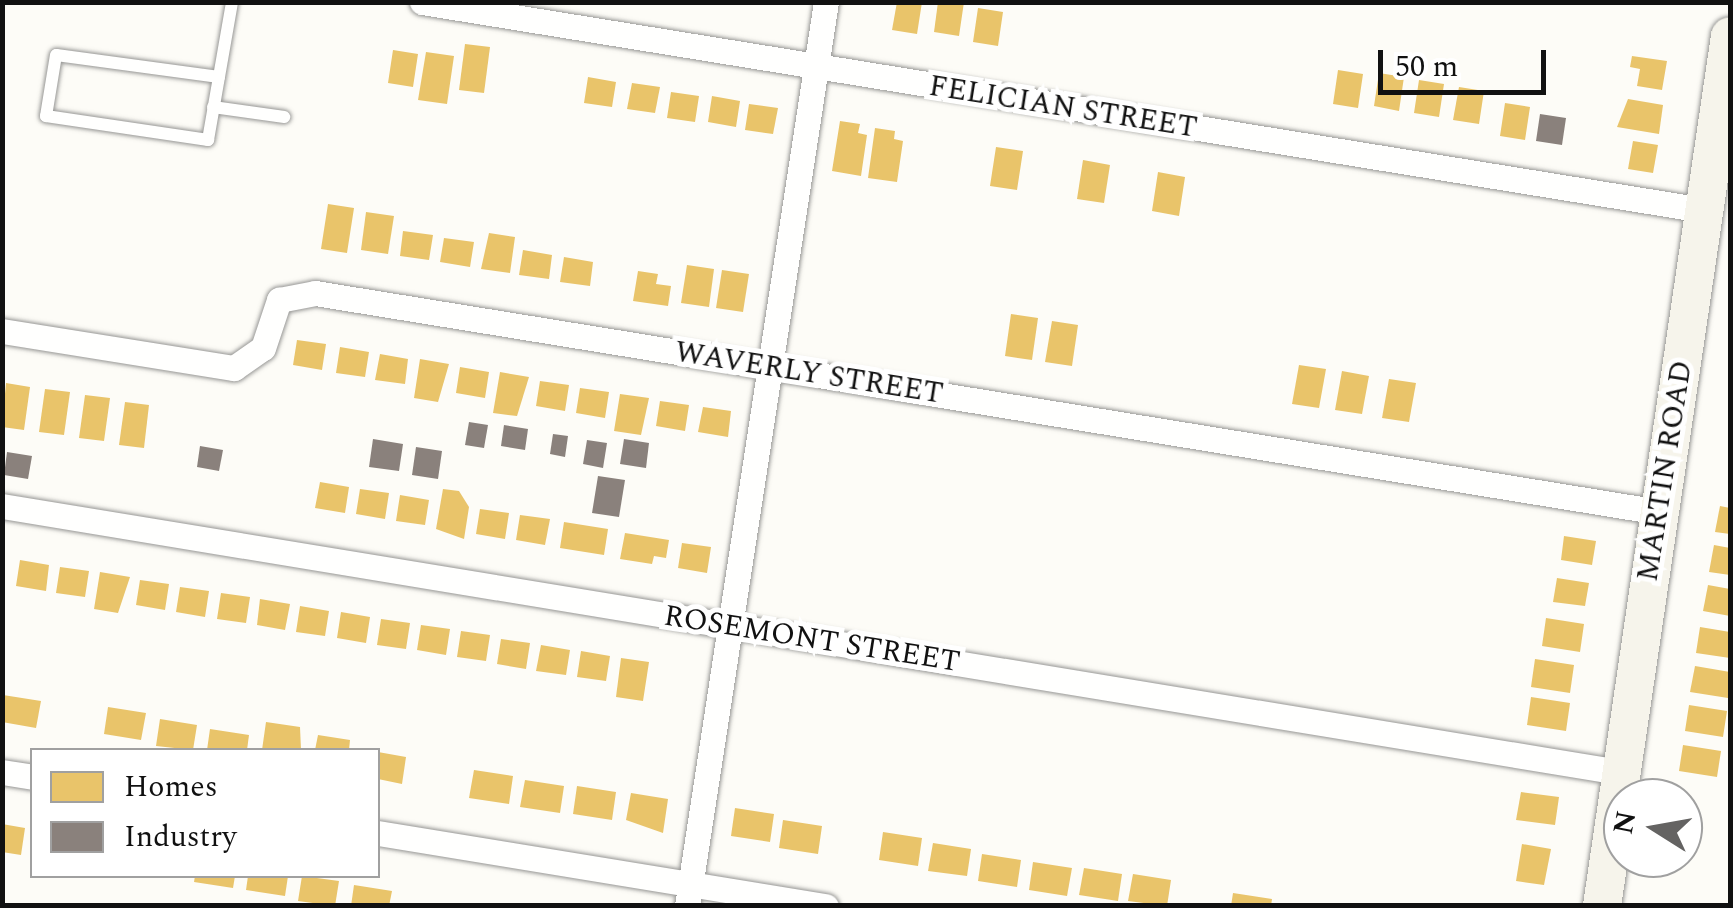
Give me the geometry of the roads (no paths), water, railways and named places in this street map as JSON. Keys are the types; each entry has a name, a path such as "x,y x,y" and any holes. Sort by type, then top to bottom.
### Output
{"street":[{"name":"FELICIAN STREET","path":"422,2 1704,210"},
{"path":"689,894 826,2"},
{"name":"MARTIN ROAD","path":"1602,906 1730,36"},
{"name":"WAVERLY STREET","path":"2,331 234,368 263,348 279,300 301,292 1659,512"},
{"name":"ROSEMONT STREET","path":"2,506 1620,772"},
{"path":"2,772 30,777"},
{"path":"380,833 689,894 826,906"}],"lane":[{"path":"218,77 56,55 46,116 208,140 232,2"},
{"path":"214,107 284,117"}]}
